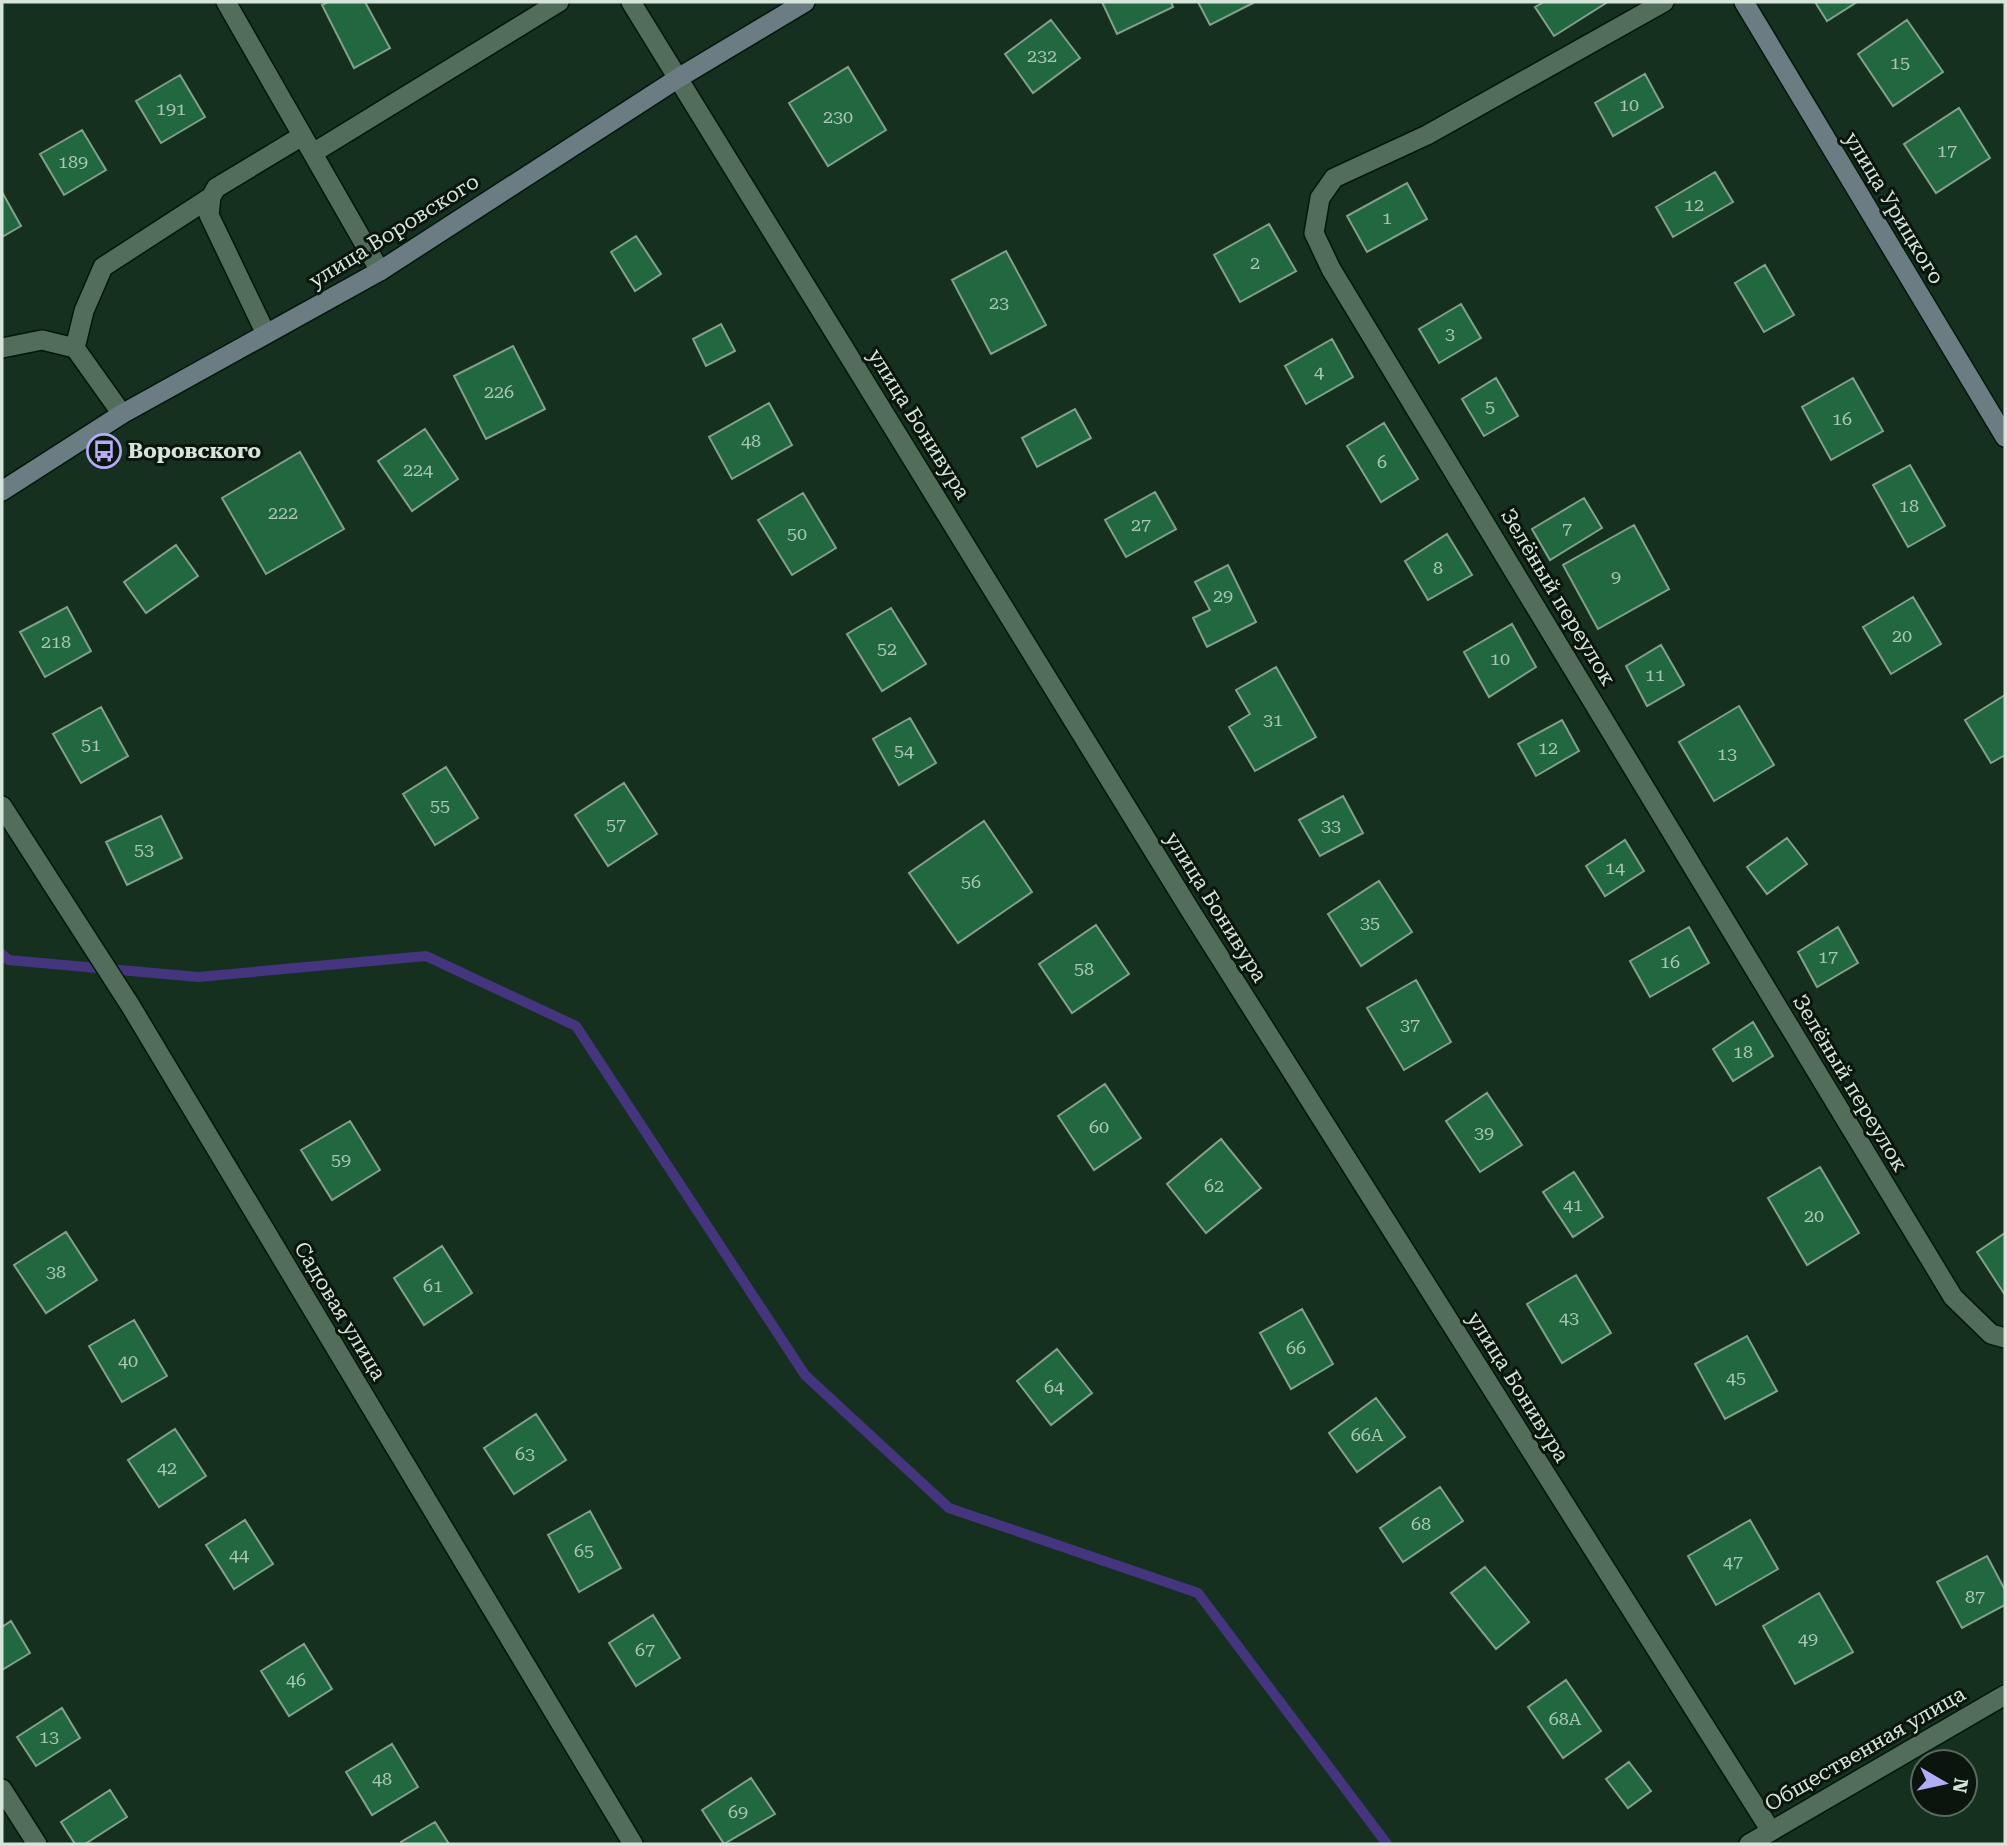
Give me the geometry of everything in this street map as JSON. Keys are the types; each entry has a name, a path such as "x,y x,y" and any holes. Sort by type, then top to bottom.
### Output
{"main road":[{"name":"улица Воровского","path":"2,491 122,414 380,271 680,77 806,2"},
{"name":"улица Урицкого","path":"1744,2 2005,437"}],"street":[{"path":"226,2 380,271"},
{"path":"313,153 559,2"},
{"name":"улица Бонивура","path":"631,2 680,77 1197,922 1771,1831"},
{"name":"Зелёный переулок","path":"1664,2 1427,135 1334,178 1320,198 1314,233 1331,268 1953,1297 1991,1334 2005,1338"},
{"path":"267,334 209,215 211,197 216,188 302,136"},
{"path":"75,348 84,311 103,267 211,197"},
{"path":"2,348 42,340 75,348 122,414"},
{"name":"Садовая улица","path":"2,806 130,1005 634,1844"},
{"name":"Общественная улица","path":"1749,1844 2005,1695"},
{"path":"2,1789 37,1844"}],"building":[{"path":"328,2 365,2 390,48 354,68 322,5"},
{"path":"1102,2 1171,2 1173,7 1117,34"},
{"path":"1198,2 1255,2 1210,25"},
{"path":"1544,2 1606,3 1554,36 1535,7"},
{"path":"1815,2 1857,2 1827,21"},
{"path":"1051,20 1080,58 1033,93 1005,54"},
{"path":"1907,20 1943,72 1893,106 1858,54"},
{"path":"848,67 886,130 828,166 789,103"},
{"path":"1645,74 1663,107 1613,136 1595,103"},
{"path":"180,75 205,117 161,143 136,101"},
{"path":"1959,108 1990,158 1936,193 1904,144"},
{"path":"82,130 106,170 64,195 40,154"},
{"path":"1715,172 1733,202 1673,237 1656,207"},
{"path":"1407,183 1427,219 1367,252 1347,216"},
{"path":"2,192 21,226 2,237"},
{"path":"1269,224 1296,271 1240,302 1214,255"},
{"path":"636,236 661,274 635,291 611,252"},
{"path":"1006,251 1046,325 991,354 952,280"},
{"path":"1765,265 1794,315 1764,332 1735,283"},
{"path":"1461,304 1481,338 1439,363 1419,329"},
{"path":"721,324 735,351 706,366 693,339"},
{"path":"1332,339 1353,377 1306,404 1285,366"},
{"path":"513,346 545,409 486,439 454,376"},
{"path":"1496,378 1518,416 1484,436 1462,399"},
{"path":"1853,378 1883,431 1831,460 1802,407"},
{"path":"769,403 792,445 732,479 709,437"},
{"path":"1075,409 1091,438 1037,467 1022,438"},
{"path":"1384,423 1418,479 1381,502 1347,446"},
{"path":"425,429 458,479 412,511 378,461"},
{"path":"300,452 344,529 266,574 222,498"},
{"path":"1910,465 1945,526 1908,547 1873,485"},
{"path":"1155,492 1176,529 1126,557 1105,520"},
{"path":"803,493 836,548 792,575 758,520"},
{"path":"1584,498 1602,528 1550,560 1532,529"},
{"path":"1634,525 1669,589 1598,629 1563,565"},
{"path":"1447,534 1472,575 1428,600 1405,561"},
{"path":"176,545 198,576 146,613 124,582"},
{"path":"1228,565 1256,622 1207,647 1193,618 1210,610 1195,582"},
{"path":"1913,597 1941,644 1891,674 1863,627"},
{"path":"67,607 91,651 45,677 20,632"},
{"path":"891,608 926,664 882,691 847,634"},
{"path":"1512,624 1536,667 1489,697 1464,652"},
{"path":"1661,645 1684,685 1647,706 1626,666"},
{"path":"1276,667 1316,737 1255,771 1229,727 1250,714 1236,690"},
{"path":"2005,695 2005,755 1991,763 1965,720"},
{"path":"1739,706 1774,765 1714,801 1679,742"},
{"path":"101,707 128,756 81,783 53,734"},
{"path":"910,718 936,763 899,785 873,739"},
{"path":"1562,720 1579,751 1536,776 1518,744"},
{"path":"446,767 478,818 435,845 403,794"},
{"path":"624,783 657,834 608,866 575,815"},
{"path":"1343,796 1363,833 1320,856 1299,820"},
{"path":"161,816 182,858 127,885 106,842"},
{"path":"984,821 1032,892 958,943 909,873"},
{"path":"1787,838 1807,864 1767,894 1747,867"},
{"path":"1625,840 1644,871 1605,896 1586,866"},
{"path":"1379,881 1412,932 1361,966 1328,914"},
{"path":"1096,925 1129,974 1072,1013 1039,964"},
{"path":"1689,927 1709,963 1650,997 1630,961"},
{"path":"1838,927 1858,963 1817,987 1798,952"},
{"path":"1416,980 1451,1042 1404,1070 1367,1008"},
{"path":"1753,1022 1773,1056 1733,1081 1713,1049"},
{"path":"1105,1084 1141,1138 1094,1170 1058,1116"},
{"path":"1487,1093 1522,1145 1480,1172 1446,1121"},
{"path":"350,1121 380,1170 332,1200 301,1150"},
{"path":"1221,1139 1261,1188 1206,1233 1167,1184"},
{"path":"1820,1167 1859,1233 1807,1265 1768,1198"},
{"path":"1574,1172 1603,1217 1573,1237 1543,1192"},
{"path":"66,1232 97,1280 46,1313 14,1265"},
{"path":"2005,1233 2005,1295 1977,1252"},
{"path":"442,1246 472,1293 424,1325 394,1278"},
{"path":"1576,1275 1611,1333 1562,1363 1527,1304"},
{"path":"1302,1309 1333,1364 1291,1389 1260,1333"},
{"path":"134,1320 167,1376 122,1402 89,1346"},
{"path":"1747,1336 1777,1391 1725,1419 1695,1364"},
{"path":"1057,1349 1092,1393 1051,1425 1017,1381"},
{"path":"1376,1398 1405,1437 1357,1472 1329,1433"},
{"path":"536,1414 566,1460 514,1494 484,1448"},
{"path":"175,1429 206,1476 159,1507 128,1460"},
{"path":"1440,1487 1463,1521 1403,1562 1380,1528"},
{"path":"590,1511 621,1568 579,1592 548,1535"},
{"path":"245,1520 273,1564 234,1589 206,1545"},
{"path":"1750,1520 1778,1569 1716,1605 1688,1556"},
{"path":"1987,1556 2005,1590 2005,1605 1962,1628 1937,1582"},
{"path":"1485,1567 1529,1622 1496,1649 1451,1593"},
{"path":"1819,1593 1853,1652 1795,1684 1763,1626"},
{"path":"653,1615 680,1658 636,1686 609,1643"},
{"path":"11,1621 30,1653 2,1670 2,1627"},
{"path":"304,1644 332,1689 289,1716 261,1671"},
{"path":"1566,1680 1601,1731 1563,1758 1528,1707"},
{"path":"62,1708 80,1738 36,1766 17,1737"},
{"path":"392,1744 418,1787 372,1815 346,1772"},
{"path":"1629,1762 1651,1791 1628,1808 1606,1779"},
{"path":"751,1778 775,1814 724,1844 702,1810"},
{"path":"110,1790 127,1817 85,1844 75,1844 61,1822"},
{"path":"435,1822 449,1844 402,1844 401,1842"}],"waterway":[{"path":"2,954 8,960 198,977 426,956 576,1026 805,1375 949,1508 1198,1593 1387,1844"}],"place":[{"name":"Воровского","path":"104,451"}]}
